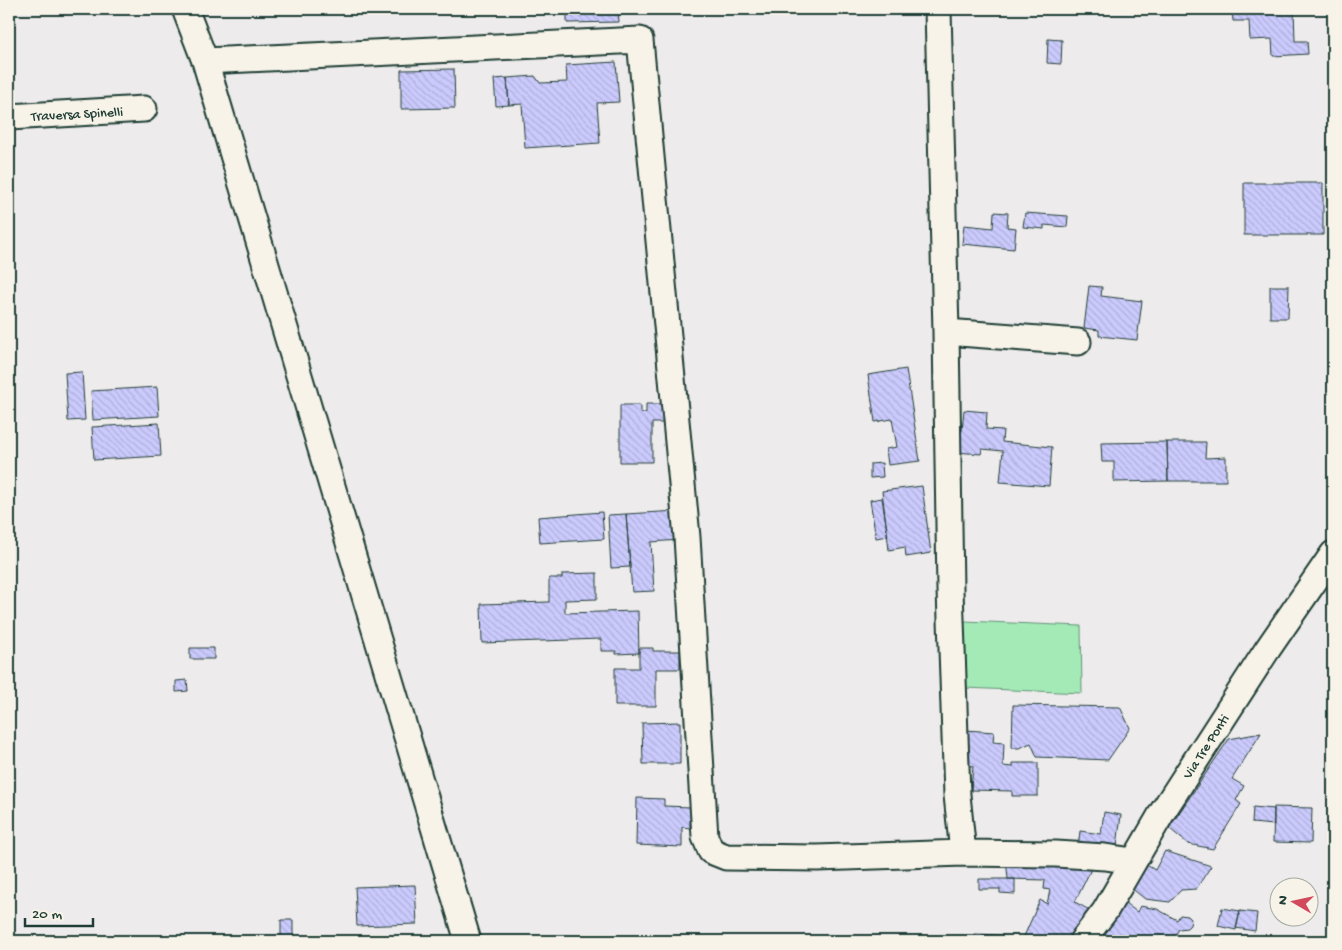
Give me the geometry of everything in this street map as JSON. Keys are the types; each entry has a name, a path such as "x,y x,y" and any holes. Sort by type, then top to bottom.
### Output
{"street":[{"path":"185,9 204,61 468,941"},
{"path":"938,9 952,639 957,795 963,853"},
{"path":"204,61 640,40 687,538 705,837 711,851 726,858 817,858 963,853 1056,854 1134,861"},
{"name":"Traversa Spinelli","path":"9,117 144,110"},
{"path":"946,332 1078,342"},
{"name":"Via Tre Ponti","path":"1082,941 1105,911 1163,811 1266,650 1333,554"}],"green space":[{"path":"964,621 1081,626 1082,693 965,688"}],"building":[{"path":"567,9 618,9 619,22 567,23"},
{"path":"1232,9 1294,9 1295,41 1307,41 1308,54 1273,56 1272,39 1250,40 1249,21 1233,21"},
{"path":"1048,39 1062,40 1061,64 1047,63"},
{"path":"616,62 619,102 597,103 600,143 525,148 522,104 509,105 507,78 535,76 540,83 567,82 566,65"},
{"path":"454,69 455,108 401,109 401,70"},
{"path":"507,78 509,105 496,106 494,79"},
{"path":"1244,183 1323,183 1323,235 1244,235"},
{"path":"994,212 1008,213 1007,227 1016,228 1014,249 962,244 964,225 993,228"},
{"path":"1025,213 1068,216 1067,227 1044,225 1044,229 1023,227"},
{"path":"1089,286 1102,287 1101,296 1142,301 1137,340 1099,336 1099,330 1084,328"},
{"path":"1270,286 1289,286 1288,318 1270,318"},
{"path":"906,369 920,461 888,465 886,449 897,447 892,419 875,422 868,375"},
{"path":"82,372 85,420 68,421 65,373"},
{"path":"157,387 159,416 93,420 91,391"},
{"path":"646,404 670,404 670,423 652,423 652,462 620,462 620,405 640,405 640,412 646,413"},
{"path":"964,410 987,412 986,429 1003,430 1002,442 1052,447 1049,486 1000,482 1003,451 982,449 981,454 955,452 957,431 962,431"},
{"path":"159,423 161,456 94,460 92,427"},
{"path":"1167,442 1168,481 1114,482 1114,462 1102,462 1101,443"},
{"path":"1167,442 1206,442 1205,458 1226,457 1226,481 1168,481"},
{"path":"882,463 883,477 870,478 870,464"},
{"path":"922,486 931,553 906,557 905,547 889,550 882,491"},
{"path":"882,498 888,536 876,538 870,500"},
{"path":"678,511 680,540 651,542 654,591 632,592 626,514"},
{"path":"602,512 604,539 540,543 538,517"},
{"path":"626,514 630,567 611,568 608,515"},
{"path":"597,573 597,599 565,600 565,613 638,611 639,653 616,654 616,651 601,651 601,639 482,643 481,604 549,602 549,578 562,578 562,574"},
{"path":"190,648 214,648 214,659 190,659"},
{"path":"639,648 653,648 653,651 680,651 680,669 656,669 656,706 615,706 615,668 639,668"},
{"path":"187,680 188,691 176,692 176,681"},
{"path":"1013,705 1120,707 1130,728 1108,760 1037,757 1031,743 1019,748 1012,748"},
{"path":"680,722 680,764 643,764 642,723"},
{"path":"966,730 994,732 993,742 1004,743 1003,766 1013,767 1013,763 1038,763 1038,796 1012,796 1012,791 971,790 973,766 963,765"},
{"path":"1261,733 1232,779 1244,786 1236,800 1241,804 1213,849 1188,844 1169,828 1229,739"},
{"path":"637,798 664,799 664,806 691,807 690,828 682,827 682,847 636,845"},
{"path":"1253,807 1274,809 1274,825 1252,823"},
{"path":"1274,807 1312,808 1311,843 1273,842"},
{"path":"1104,812 1121,815 1116,854 1078,848 1080,831 1101,834"},
{"path":"1165,851 1211,866 1196,889 1181,890 1170,902 1145,899 1130,887 1143,863 1155,870"},
{"path":"1006,859 1095,861 1075,902 1091,911 1069,941 1022,941 1040,900 1047,904 1050,890 1044,889 1045,880 1008,879"},
{"path":"979,879 1015,879 1015,894 1000,893 1000,889 979,889"},
{"path":"415,885 417,924 357,926 355,887"},
{"path":"1121,900 1137,912 1140,906 1157,909 1177,920 1180,915 1188,916 1191,919 1190,925 1187,928 1179,929 1172,941 1093,941"},
{"path":"1222,908 1240,911 1236,930 1218,926"},
{"path":"1240,911 1257,913 1255,931 1236,928"},
{"path":"281,920 293,920 293,941 281,937"},
{"path":"975,934 1001,935 1000,941 975,941"},
{"path":"1253,936 1279,938 1279,941 1253,941"}]}
